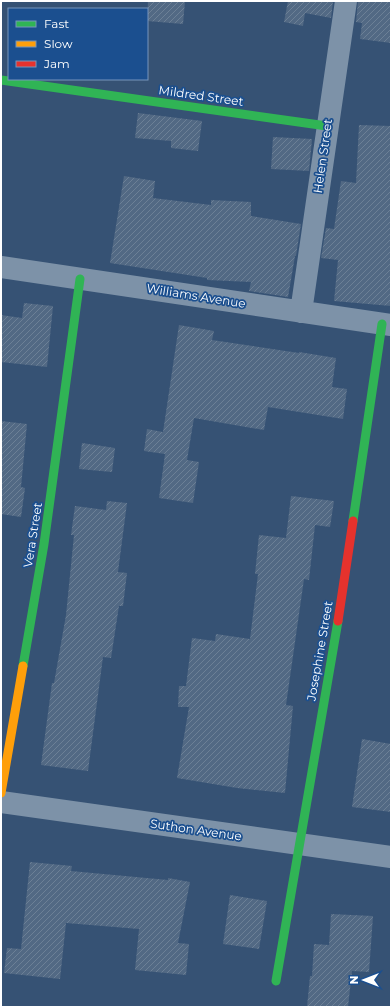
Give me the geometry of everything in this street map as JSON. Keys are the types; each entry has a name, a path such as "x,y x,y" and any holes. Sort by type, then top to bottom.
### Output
{"street":[{"name":"Helen Street","path":"301,312 346,1"},
{"name":"Mildred Street","path":"1,80 327,126"},
{"name":"Williams Avenue","path":"1,267 387,324"},
{"name":"Vera Street","path":"1,793 44,544 80,279"},
{"name":"Josephine Street","path":"276,981 387,324"},
{"name":"Suthon Avenue","path":"1,802 391,857"}],"building":[{"path":"148,1 185,1 183,24 148,21"},
{"path":"288,1 333,1 331,18 305,13 303,26 284,22"},
{"path":"358,1 391,1 391,43 360,39 362,23 356,22"},
{"path":"138,113 202,121 198,151 171,148 171,141 135,138"},
{"path":"359,125 391,126 391,306 334,301 338,260 321,258 326,228 334,229 341,181 356,183"},
{"path":"273,137 312,139 309,171 271,169"},
{"path":"124,176 155,181 153,198 211,205 211,200 251,202 251,216 301,224 288,297 249,291 251,282 207,280 207,278 110,263"},
{"path":"24,303 53,306 47,367 1,362 1,315 22,318"},
{"path":"179,325 214,331 212,340 336,358 332,387 347,389 343,419 268,407 264,430 194,418 187,460 199,462 193,503 159,498 165,454 144,451 147,429 163,432"},
{"path":"1,421 27,424 21,487 25,488 21,517 1,514"},
{"path":"82,443 115,448 112,472 79,469"},
{"path":"291,496 334,501 330,527 315,525 309,580 304,579 286,705 293,706 285,793 237,788 177,778 189,707 178,707 179,686 186,686 192,638 215,641 216,634 250,639 258,574 255,574 259,535 286,538"},
{"path":"107,501 127,503 118,572 127,573 123,606 119,606 111,658 103,657 88,771 41,765 52,683 54,683 66,615 74,535 71,535 75,506 106,510"},
{"path":"362,739 391,744 391,812 352,807"},
{"path":"30,862 72,866 71,871 168,880 168,878 190,882 178,943 189,944 186,975 135,970 139,929 66,923 60,979 4,973 7,948 21,949"},
{"path":"230,895 267,901 259,949 223,944"},
{"path":"331,914 373,916 369,972 352,971 348,1007 307,1007 310,976 312,976 314,944 329,945"}],"traffic: fast":[{"path":"1,80 327,126"},
{"path":"23,666 44,544 80,279"},
{"path":"353,521 382,324"},
{"path":"276,981 338,621"}],"traffic: slow":[{"path":"1,793 23,666"}],"traffic: jam":[{"path":"338,621 353,521"}]}
